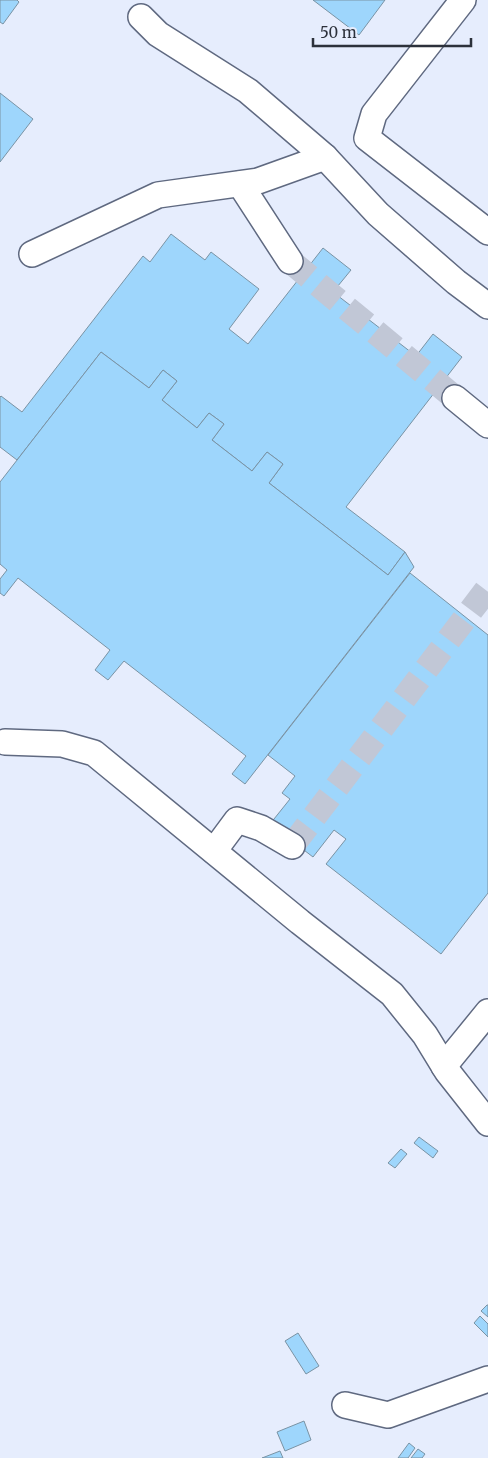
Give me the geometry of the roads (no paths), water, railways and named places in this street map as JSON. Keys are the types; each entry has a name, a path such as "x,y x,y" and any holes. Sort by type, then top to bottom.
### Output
{"lane":[{"path":"464,0 374,114 367,138 488,232"},
{"path":"141,17 158,34 248,91 324,158 378,214 456,282 488,306"},
{"path":"32,254 158,195 258,182 324,158"},
{"path":"240,184 290,261"},
{"path":"456,398 488,425"},
{"path":"2,743 62,744 94,753 300,922 392,994 425,1034 444,1066 488,1123"},
{"path":"214,851 237,820 261,828 292,846"},
{"path":"444,1066 488,1012"},
{"path":"345,1405 388,1415 488,1379"}],"tunnel":[{"path":"290,261 455,398"},
{"path":"292,846 488,588"}]}
